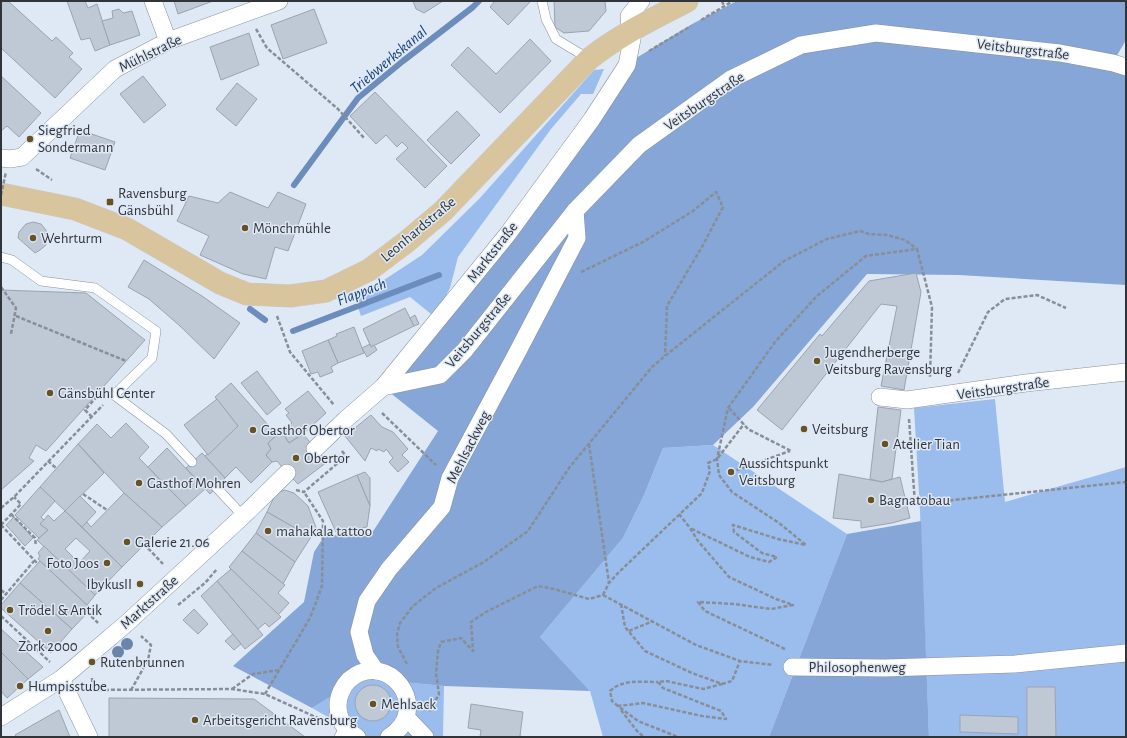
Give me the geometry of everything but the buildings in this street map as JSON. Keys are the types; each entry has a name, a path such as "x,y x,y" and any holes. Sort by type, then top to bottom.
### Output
{"main road":[{"name":"Leonhardstraße","path":"1,195 75,209 127,230 220,283 247,294 290,296 326,291 368,270 443,211 589,59 608,44 630,30 687,1"}],"street":[{"path":"153,1 168,41"},
{"name":"Mühlstraße","path":"4,165 10,159 22,157 115,69 168,41 279,1"},
{"name":"Marktstraße","path":"315,449 345,420 383,387 507,235 592,118 626,64 632,39 629,16 641,1"},
{"name":"Veitsburgstraße","path":"383,387 440,375 465,350 575,211 639,145 731,79 801,45 876,33 1060,53 1126,66"},
{"name":"Mehlsackweg","path":"376,671 365,655 359,632 367,601 389,569 442,507 450,478 577,238 575,211"},
{"name":"Veitsburgstraße","path":"880,397 907,400 933,398 1026,384 1126,372"},
{"name":"Marktstraße","path":"1,717 61,679 127,623 243,516 287,473"},
{"name":"Philosophenweg","path":"792,667 885,668 1015,664 1126,653"},
{"path":"347,734 339,714 338,703 341,692 346,683 355,676 365,672 376,671 386,673 395,679 407,696 408,707 406,717 399,729 389,737"},
{"path":"61,679 89,737"},
{"path":"406,717 425,737"}],"lane":[{"path":"542,1 546,19 556,39 589,59"},
{"path":"1,257 12,260 41,281 95,288 156,332 152,358 114,395 166,434 192,462"},
{"path":"216,487 243,516"}],"path":[{"path":"722,1 724,6"},
{"path":"698,22 733,1"},
{"path":"246,13 267,48 338,109 365,139"},
{"path":"626,64 692,25"},
{"path":"1,195 4,165"},
{"path":"550,287 642,242 693,211 716,192 723,207 703,245 667,306 665,356"},
{"path":"398,647 397,634 400,623 413,606 436,588 484,562 528,531 569,468 652,367 784,261 827,239 860,231 869,234 887,235 905,240 917,249 932,307 933,398"},
{"path":"690,528 750,557 769,562 777,557 762,552 734,532 733,525 778,539 806,545 779,523 732,492 718,475 717,459 728,408 775,342 817,296 866,256 917,249"},
{"path":"1,287 16,308 16,316 11,334"},
{"path":"933,398 958,374 988,312 1006,299 1037,295 1066,308"},
{"path":"269,296 290,352 345,420"},
{"path":"16,316 128,362"},
{"path":"1,508 14,497 114,395"},
{"path":"369,400 450,478"},
{"path":"907,400 915,504 1126,482"},
{"path":"728,408 748,429 791,451 730,472"},
{"path":"85,410 92,416"},
{"path":"430,711 439,694 436,673 438,651 441,642 461,638 473,651 471,622 486,612 538,586 554,588 589,599 603,596 609,583 702,493 710,472 708,463 717,459 744,424"},
{"path":"589,443 609,583"},
{"path":"48,461 56,468"},
{"path":"265,694 310,618 322,586 323,521 304,492"},
{"path":"83,494 107,510"},
{"path":"14,497 21,504 1,525 37,563"},
{"path":"11,514 35,538 36,546"},
{"path":"679,514 698,541 729,577 776,599 793,605 771,609 734,604 698,602 705,611 791,652 792,667"},
{"path":"144,544 177,577"},
{"path":"1,600 34,561"},
{"path":"1,590 6,594"},
{"name":"Philosophenweg","path":"603,596 621,604 696,645 740,661 792,667"},
{"path":"621,604 625,627 645,651 692,673 722,684"},
{"path":"1,616 51,663 61,679"},
{"path":"628,631 653,621"},
{"path":"127,623 151,645 148,660 130,690"},
{"path":"678,737 638,721 612,701 610,692 615,686 629,682 666,681 703,689 732,680 740,661"},
{"path":"232,689 253,674 279,670"},
{"path":"92,676 93,690 232,689 265,694 323,720"},
{"path":"618,706 643,703 702,716 726,719 721,711 663,688 658,682"},
{"path":"618,706 637,731 644,737"}],"shaded area":[{"path":"737,1 1126,1 1126,40 1113,62 1126,67 1126,285 959,275 867,274 753,407 713,445 663,448 644,495 623,538 540,637 590,691 444,686 361,678 312,708 233,666 304,602 314,552 325,535 370,536 438,431 383,387 623,66 694,23"},
{"path":"604,69 593,94 581,94 551,129 458,257 450,288 437,313 431,314 410,297 361,316 355,299 422,255 479,199 594,70"},
{"path":"995,399 1005,502 1126,467 1126,737 929,737 920,511 914,408"},
{"path":"713,445 847,534 769,737 603,737 590,691 540,637 623,538 644,495 663,448"},
{"path":"921,521 929,737 769,737 847,534"},
{"path":"361,678 444,686 443,737 339,737 344,726 312,708"}],"waterway":[{"name":"Triebwerkskanal","path":"294,185 358,98 479,1"},
{"name":"Flappach","path":"293,331 439,275"},
{"name":"Flappach","path":"250,309 265,320"}],"tunnel":[{"path":"287,473 315,449"}],"place":[{"name":"Siegfried Sondermann","path":"30,139"},
{"name":"Ravensburg Gänsbühl","path":"110,202"},
{"name":"Mönchmühle","path":"245,228"},
{"name":"Wehrturm","path":"33,238"},
{"name":"Jugendherberge Veitsburg Ravensburg","path":"817,361"},
{"name":"Gänsbühl Center","path":"50,393"},
{"name":"Veitsburg","path":"804,429"},
{"name":"Gasthof Obertor","path":"253,430"},
{"name":"Atelier Tian","path":"885,444"},
{"name":"Obertor","path":"296,458"},
{"name":"Aussichtspunkt Veitsburg","path":"731,472"},
{"name":"Gasthof Mohren","path":"139,483"},
{"name":"Bagnatobau","path":"871,500"},
{"name":"mahakala tattoo","path":"268,531"},
{"name":"Galerie 21.06","path":"127,542"},
{"name":"Foto Joos","path":"107,563"},
{"name":"IbykusII","path":"140,584"},
{"name":"Trödel & Antik","path":"10,610"},
{"name":"Zork 2000","path":"48,631"},
{"name":"Rutenbrunnen","path":"92,662"},
{"name":"Humpisstube","path":"20,686"},
{"name":"Mehlsack","path":"373,704"},
{"name":"Arbeitsgericht Ravensburg","path":"195,720"}]}
